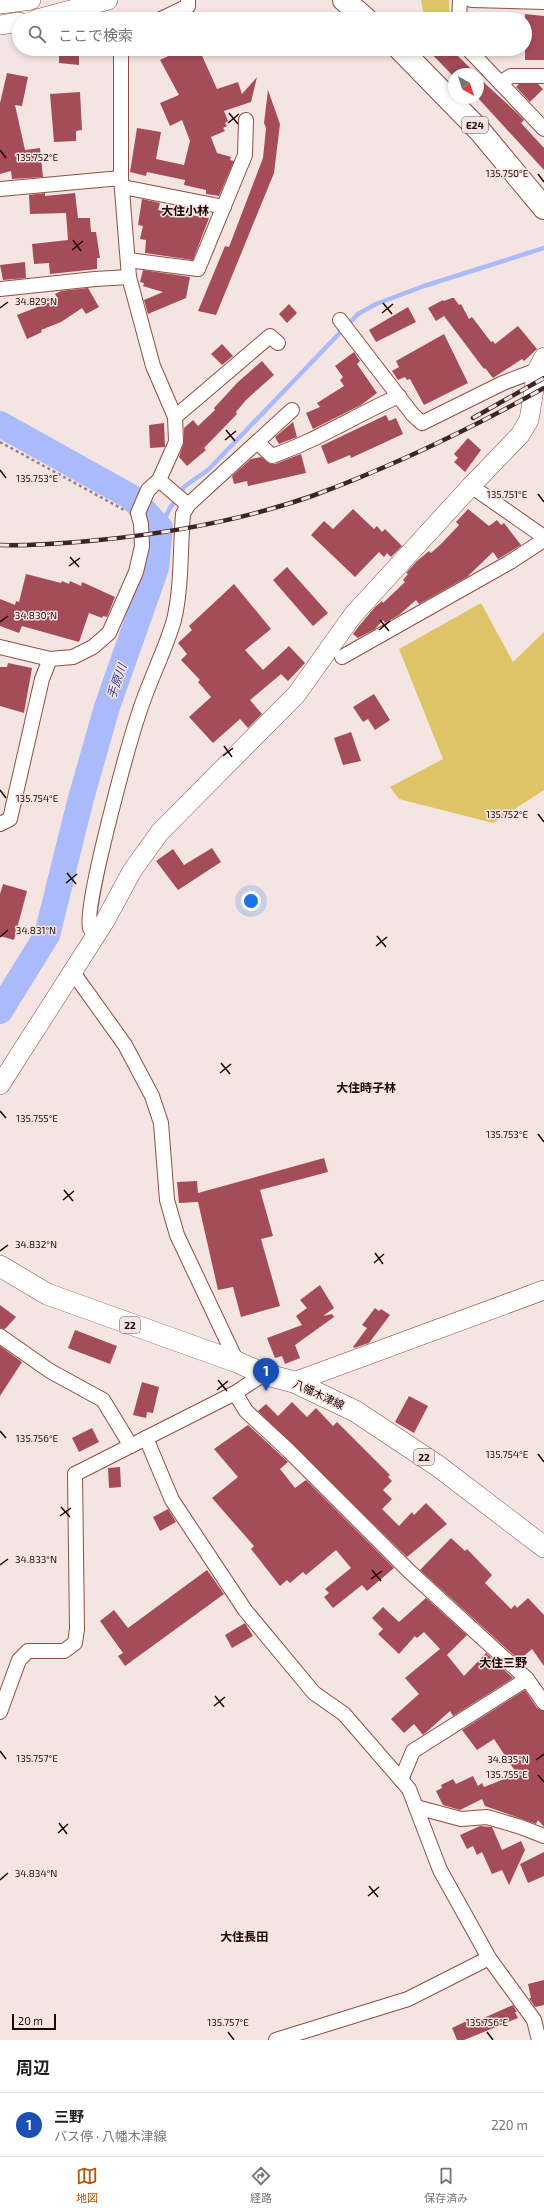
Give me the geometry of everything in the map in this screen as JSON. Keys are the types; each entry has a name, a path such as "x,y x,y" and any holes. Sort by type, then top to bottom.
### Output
{"highway":[{"path":"344,0 358,12"},
{"name":"E24","path":"407,56 480,131 544,208"}],"main road":[{"name":"八幡木津線","path":"0,1266 47,1294 237,1362 264,1374 294,1382 355,1411 438,1466 544,1546"}],"street":[{"path":"0,4 30,0"},
{"path":"63,12 108,0"},
{"path":"176,12 188,6 188,0"},
{"path":"459,12 460,0"},
{"path":"471,0 544,2"},
{"path":"0,25 12,23"},
{"path":"0,647 50,659 73,657 93,647 109,633 136,572 142,546 139,516 148,490 159,480 176,442 175,417 153,366 129,277 122,182 121,56"},
{"path":"475,56 544,129"},
{"path":"500,83 512,76 544,76"},
{"path":"128,260 198,269 245,155 246,120"},
{"path":"0,189 122,182 224,207"},
{"path":"0,289 129,277"},
{"path":"340,320 422,423 541,363"},
{"path":"175,417 270,336 278,343"},
{"path":"0,1085 96,935 132,871 160,832 296,695 353,614 470,486 520,435 529,420 541,363"},
{"path":"257,442 272,456 300,446 358,414 399,396"},
{"path":"96,935 90,927 91,902 109,823 140,710 165,651 174,618 178,596 183,514 185,504 292,410"},
{"path":"159,480 185,504"},
{"path":"342,657 510,562 544,539 470,486"},
{"path":"0,824 10,819 42,679 50,659"},
{"path":"72,971 125,1045 152,1096 161,1123 168,1200 177,1235 237,1362"},
{"path":"294,1382 544,1290"},
{"path":"0,1336 50,1370 103,1400 131,1446"},
{"path":"0,1712 20,1660 28,1651 64,1651 75,1643 77,1629 75,1474 235,1393 264,1374"},
{"path":"235,1393 246,1411 288,1450 409,1571 527,1678 544,1703"},
{"path":"146,1438 172,1500 244,1610 314,1693 344,1714 409,1789 440,1870 489,1958 539,2018 539,2040"},
{"path":"401,1780 413,1751 527,1678"},
{"path":"416,1807 461,1819 488,1817 521,1826 544,1836"},
{"path":"276,2040 408,1999 489,1958"}],"path":[{"path":"0,442 139,516"}],"shaded area":[{"path":"421,0 449,0 449,12 423,12"},
{"path":"481,603 513,662 544,632 544,790 493,823 399,799 390,787 443,759 399,649"}],"building":[{"path":"532,15 544,16 544,60 525,60 525,56 532,56"},
{"path":"59,56 79,56 79,65 59,63"},
{"path":"168,56 202,56 217,89 238,82 242,94 257,77 251,102 224,111 228,121 225,123 227,126 223,128 225,131 211,137 217,153 231,157 230,160 234,161 219,196 206,194 206,190 184,185 185,180 147,172 146,176 130,172 137,128 161,132 156,159 184,165 190,141 182,120 170,126 160,103 179,95 160,60"},
{"path":"434,56 458,56 470,68 448,68 448,71"},
{"path":"7,73 28,77 22,106 15,105 25,150 40,148 43,177 12,179 11,171 0,174 0,103"},
{"path":"484,83 524,120 521,123 544,148 544,170 484,104"},
{"path":"519,84 538,84 543,89 530,102 516,87"},
{"path":"268,90 280,124 274,173 216,315 198,311 225,246 229,247 263,158 266,128 264,123"},
{"path":"80,92 82,130 76,131 76,141 54,142 50,94"},
{"path":"45,193 45,196 75,193 78,218 90,218 91,232 96,232 100,258 97,258 97,269 50,274 49,263 34,264 32,244 68,240 66,213 30,214 29,195"},
{"path":"142,199 160,203 158,210 189,217 190,215 209,218 193,260 145,253 146,240 140,239 143,226 138,225"},
{"path":"25,262 26,278 3,280 0,265"},
{"path":"143,270 190,277 186,298 148,314 144,300 163,292 143,286 144,283 140,282"},
{"path":"88,288 99,307 86,314 82,308 61,322 41,330 42,332 27,339 17,315 58,299 55,294 61,291"},
{"path":"454,298 459,305 461,304 469,319 472,317 491,342 493,341 495,344 518,326 537,349 524,361 522,359 493,378 485,368 484,369 444,316 436,321 428,308 443,300"},
{"path":"289,304 297,313 287,323 279,314"},
{"path":"408,307 416,322 376,342 369,330"},
{"path":"444,334 468,383 424,405 410,379 407,380 405,377 398,380 392,371 399,367 396,361"},
{"path":"222,344 233,356 222,365 211,354"},
{"path":"354,352 360,361 357,364 377,393 361,405 313,429 306,413 320,407 317,403 344,386 340,380 343,377 335,366"},
{"path":"262,361 274,375 246,400 236,412 237,414 204,448 206,450 187,466 179,457 184,442 184,428 193,420 198,426 215,410 214,408 238,382"},
{"path":"386,415 389,421 396,418 403,434 351,458 350,455 328,464 321,446"},
{"path":"293,422 297,437 279,444 275,437"},
{"path":"164,423 165,447 150,448 149,425"},
{"path":"468,438 481,450 465,472 454,462 458,458 454,454"},
{"path":"301,454 306,473 248,486 247,481 234,484 232,476 251,459 261,457 270,464 275,464"},
{"path":"353,509 374,529 377,526 382,532 385,529 402,546 391,557 387,553 384,557 379,552 355,577 311,535 324,521 333,529"},
{"path":"468,509 489,526 497,520 501,525 504,523 521,545 498,559 493,552 467,577 419,604 416,600 399,615 385,623 383,620 375,629 358,638 353,634 375,607 382,601 383,603 405,582 403,580 408,574 406,573 417,561 429,551 431,553 459,525 456,522"},
{"path":"287,567 328,613 313,626 273,580"},
{"path":"26,574 61,583 62,581 69,584 70,581 81,586 82,582 115,597 107,617 103,616 102,618 89,613 79,642 22,626 19,633 0,626 0,599 15,605 16,601 19,602"},
{"path":"234,584 271,629 245,650 263,670 289,646 305,663 288,681 281,674 250,700 262,714 248,728 240,719 213,743 189,717 211,697 198,682 200,680 181,660 187,654 178,643 192,630 189,626"},
{"path":"8,663 32,668 24,713 0,706 0,667 7,667"},
{"path":"374,694 390,720 375,730 368,719 363,722 353,707"},
{"path":"351,732 361,761 343,765 334,738"},
{"path":"212,848 221,862 178,890 156,861 173,849 184,865"},
{"path":"3,884 27,891 14,940 0,936 0,894"},
{"path":"324,1158 328,1172 260,1190 273,1236 261,1239 280,1306 241,1317 233,1287 218,1290 198,1202 179,1203 177,1182 197,1181 198,1193"},
{"path":"320,1285 334,1308 323,1316 332,1314 334,1317 295,1345 300,1358 285,1364 282,1356 275,1358 267,1338 302,1325 296,1316 307,1308 300,1300"},
{"path":"0,1305 16,1317 5,1329 0,1328"},
{"path":"375,1308 379,1311 381,1309 390,1315 369,1343 354,1348 353,1347 367,1328 362,1325"},
{"path":"75,1330 117,1346 110,1364 68,1348"},
{"path":"0,1346 22,1362 0,1396"},
{"path":"142,1382 159,1387 153,1413 147,1412 146,1418 133,1415"},
{"path":"409,1396 428,1406 414,1433 395,1422"},
{"path":"292,1402 307,1417 316,1408 333,1426 337,1422 390,1475 388,1477 392,1481 383,1490 392,1499 382,1509 399,1526 412,1512 414,1515 426,1503 447,1524 407,1557 258,1411 266,1404 278,1416"},
{"path":"248,1425 288,1462 280,1469 295,1488 306,1480 394,1568 367,1591 362,1585 333,1608 324,1597 329,1593 325,1589 351,1568 336,1550 306,1575 303,1572 290,1583 287,1580 280,1586 251,1549 254,1546 212,1498 238,1477 214,1449"},
{"path":"92,1428 99,1442 79,1452 72,1438"},
{"path":"120,1467 121,1487 109,1488 108,1468"},
{"path":"168,1509 176,1522 160,1531 153,1517"},
{"path":"451,1538 465,1551 467,1549 492,1575 485,1583 511,1609 515,1605 517,1608 528,1598 544,1615 544,1666 532,1649 519,1660 420,1570"},
{"path":"207,1570 224,1594 125,1666 118,1656 123,1653 100,1621 114,1610 128,1628"},
{"path":"426,1598 467,1635 447,1655 464,1676 486,1653 513,1678 453,1716 450,1711 423,1735 414,1724 404,1733 391,1719 419,1694 405,1678 440,1649 424,1632 417,1638 415,1636 399,1654 378,1634 383,1629 372,1618 383,1607 399,1622"},
{"path":"245,1623 253,1636 232,1648 225,1635"},
{"path":"525,1690 537,1708 544,1711 544,1827 538,1820 536,1824 485,1806 482,1799 460,1810 443,1805 436,1791 442,1788 441,1785 453,1779 456,1784 473,1776 478,1786 482,1783 484,1787 517,1774 494,1739 477,1750 462,1730"},
{"path":"480,1826 492,1827 502,1850 521,1841 525,1850 509,1885 502,1870 492,1874 482,1852 477,1855 473,1846 467,1849 460,1835"},
{"path":"544,1852 544,1876 528,1883 520,1864"},
{"path":"544,1980 544,2005 535,2007 529,1998 531,1998 528,1984"},
{"path":"513,2005 517,2012 515,2012 518,2018 464,2040 457,2040 452,2028 475,2017 477,2021"}],"waterway":[{"path":"160,528 170,508 185,486 208,470 358,314 376,304 424,286 544,248"},
{"name":"手原川","path":"0,424 131,497 160,528 156,568 107,707 80,802 47,935 0,1011"}],"railway":[{"path":"473,418 544,378"},
{"path":"0,545 62,543 153,534 233,519 260,512 342,485 401,460 459,433 544,388"}],"place":[{"name":"三野","path":"266,1391"}],"district":[{"name":"大住小林","path":"185,210"},
{"name":"大住時子林","path":"366,1087"},
{"name":"大住三野","path":"503,1662"},
{"name":"大住長田","path":"244,1936"}]}
